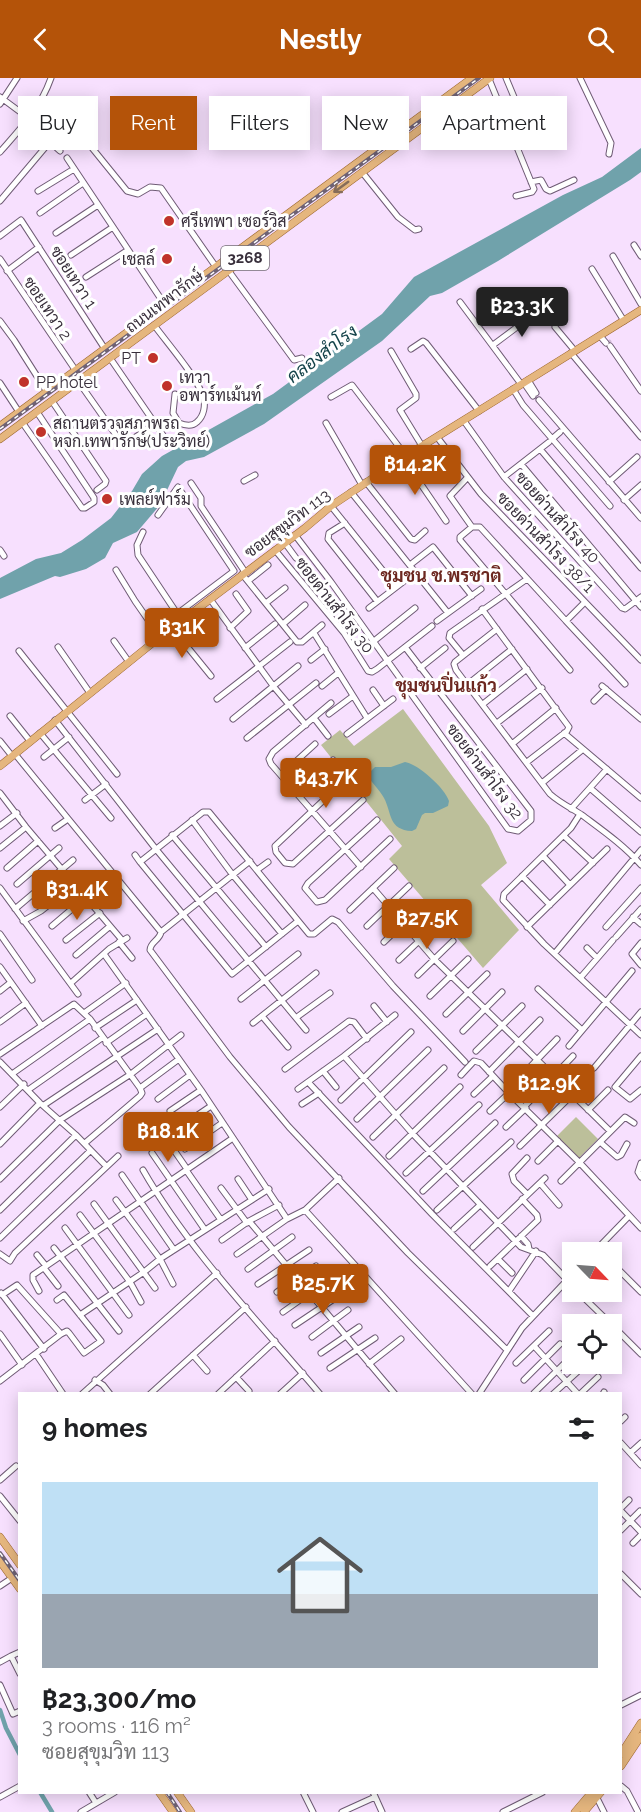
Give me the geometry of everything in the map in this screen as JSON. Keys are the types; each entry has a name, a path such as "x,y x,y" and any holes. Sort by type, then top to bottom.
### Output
{"main road":[{"name":"ถนนเทพารักษ์","path":"448,96 472,78"},
{"name":"ถนนเทพารักษ์","path":"466,96 490,78"},
{"name":"ถนนเทพารักษ์","path":"0,426 421,116"},
{"name":"ถนนเทพารักษ์","path":"0,439 421,129"},
{"name":"ซอยสุขุมวิท 113","path":"0,766 160,637 331,506 422,446 641,310"},
{"path":"0,1537 18,1562"},
{"path":"0,1561 18,1586"},
{"path":"622,1752 641,1724"},
{"path":"622,1764 641,1736"},
{"path":"160,1794 173,1812"},
{"path":"178,1794 190,1812"},
{"path":"575,1812 597,1794"},
{"path":"584,1812 597,1794"}],"street":[{"path":"17,78 1,100 18,112"},
{"path":"45,96 51,78"},
{"path":"490,78 534,189 532,192 516,196"},
{"path":"506,78 514,96"},
{"path":"580,78 611,144 609,154"},
{"path":"0,152 18,132"},
{"path":"0,201 43,150"},
{"path":"94,150 127,191 132,194 138,194 154,186 161,188 216,267"},
{"path":"67,158 165,305"},
{"path":"38,191 74,169"},
{"path":"362,172 405,225 415,230 419,229"},
{"path":"531,182 541,180 546,189 550,191 574,180"},
{"path":"40,213 83,183"},
{"path":"56,233 98,205"},
{"name":"ซอยเทวา 1","path":"0,236 20,219 105,349"},
{"path":"71,255 113,227"},
{"path":"634,245 641,256"},
{"path":"7,271 39,247"},
{"path":"86,277 128,250"},
{"path":"613,256 641,304"},
{"name":"ซอยเทวา 2","path":"0,259 76,371"},
{"path":"592,269 624,321"},
{"path":"228,270 294,360 302,358"},
{"path":"460,302 524,383 641,518"},
{"path":"493,345 537,312"},
{"path":"0,321 46,392"},
{"path":"154,325 204,397 205,407 202,417 196,423 187,425 179,423 173,413 175,394"},
{"path":"555,327 641,437"},
{"path":"602,335 641,391"},
{"path":"411,349 423,341 426,343 479,411"},
{"path":"392,351 416,394 416,398 400,410 422,446"},
{"path":"110,358 169,444"},
{"path":"78,381 123,445 156,424"},
{"path":"0,383 19,412"},
{"path":"331,397 352,385 405,457 446,521"},
{"path":"513,389 551,440 610,506"},
{"path":"52,400 106,481 97,490"},
{"path":"22,423 82,508 94,502 94,498 37,412"},
{"name":"ซอยด่านสำโรง 40","path":"464,421 504,477 622,608 625,609 639,599"},
{"path":"326,423 364,484 413,541 425,531"},
{"path":"504,477 560,432"},
{"name":"ซอยด่านสำโรง 38/1","path":"437,437 468,478 641,660"},
{"path":"540,449 641,568"},
{"path":"609,482 637,457"},
{"path":"521,465 639,599 641,607"},
{"path":"244,482 255,475"},
{"path":"468,478 450,496 472,527"},
{"path":"191,483 201,498 201,506 248,581 283,624 300,642 322,625"},
{"path":"624,500 641,485"},
{"path":"158,515 178,487 234,571 177,614"},
{"path":"351,492 448,613"},
{"path":"331,506 396,587"},
{"path":"345,524 329,533 328,539 377,601"},
{"path":"570,670 460,540 462,535 472,527 480,527 625,684"},
{"path":"142,532 137,545 138,555 182,621"},
{"name":"ซอยด่านสำโรง 32","path":"295,535 505,824 513,831 518,831 531,820 531,812 405,647"},
{"path":"285,543 296,558"},
{"path":"411,565 434,547 472,596"},
{"name":"ซอยด่านสำโรง 30","path":"275,550 344,633 368,670 372,672 481,589"},
{"path":"248,581 268,565"},
{"path":"116,570 160,637"},
{"path":"369,608 416,573"},
{"path":"464,655 449,635 453,630 527,579"},
{"path":"266,603 285,588"},
{"path":"230,628 248,611 236,594"},
{"path":"210,600 274,687 306,725"},
{"path":"566,621 585,603"},
{"path":"283,624 305,605"},
{"path":"374,641 416,608"},
{"path":"482,609 569,727 527,762"},
{"path":"245,648 274,624"},
{"path":"172,628 211,676"},
{"path":"497,629 454,664 456,670 550,794 580,813 641,865"},
{"path":"314,633 367,718"},
{"path":"114,642 129,662"},
{"path":"217,699 290,642"},
{"path":"58,647 90,693"},
{"path":"420,668 445,648"},
{"path":"311,660 325,649"},
{"path":"468,684 512,649"},
{"path":"19,651 117,774"},
{"path":"233,719 298,666"},
{"path":"483,704 528,669"},
{"path":"247,738 288,705 338,673"},
{"path":"497,723 542,688"},
{"path":"594,701 604,688 641,719"},
{"path":"373,690 384,706"},
{"path":"329,714 353,696"},
{"path":"347,734 393,699"},
{"path":"331,703 270,755 271,764 361,867"},
{"path":"512,744 556,708"},
{"path":"10,716 30,741"},
{"path":"314,718 328,736"},
{"path":"56,720 155,848 306,1030"},
{"path":"8,729 15,722"},
{"path":"40,733 111,818"},
{"path":"564,733 641,798"},
{"path":"44,757 69,737"},
{"path":"0,741 161,932"},
{"path":"281,775 315,744"},
{"path":"542,783 582,750"},
{"path":"297,794 333,760"},
{"path":"571,809 606,769"},
{"path":"346,779 275,846 276,852 285,863 290,865 363,800"},
{"path":"85,800 106,784"},
{"path":"590,788 641,832"},
{"path":"0,793 2,800 17,813 109,927 123,940 132,958"},
{"path":"140,862 202,812 209,812 311,935 332,919 338,922 393,986 465,1062"},
{"path":"0,826 17,813"},
{"path":"580,813 572,828 502,896 505,904 527,927 641,1035"},
{"path":"55,828 68,819"},
{"path":"192,820 232,874 282,934"},
{"path":"377,820 306,885 307,891 317,902 325,900 390,840"},
{"path":"0,848 26,827"},
{"path":"172,835 266,947"},
{"path":"564,836 593,863"},
{"path":"7,867 38,841"},
{"path":"16,884 59,848"},
{"path":"527,927 607,849"},
{"path":"555,953 641,850"},
{"path":"135,855 232,974 298,921"},
{"path":"543,856 570,885"},
{"path":"15,909 73,860"},
{"path":"250,861 198,900 161,932 159,939 150,947 152,952 230,1057 289,1126 408,1253 507,1350"},
{"path":"257,870 268,862"},
{"path":"350,910 394,868"},
{"path":"522,876 550,905"},
{"path":"23,921 41,911 75,884"},
{"path":"367,926 410,886"},
{"path":"0,888 78,994"},
{"path":"373,888 434,959 610,1131"},
{"path":"606,927 641,888"},
{"path":"52,926 86,897"},
{"path":"384,942 423,905"},
{"path":"581,977 641,909"},
{"path":"66,940 100,913"},
{"path":"633,917 641,924"},
{"path":"399,960 438,923"},
{"path":"76,955 109,927"},
{"path":"0,934 32,980"},
{"path":"71,983 123,940"},
{"path":"418,975 453,941"},
{"path":"641,942 632,954 641,965"},
{"path":"586,948 597,958"},
{"path":"104,954 201,1090 287,1219"},
{"path":"241,999 298,954"},
{"path":"430,996 468,959"},
{"path":"0,967 42,1026"},
{"path":"569,1046 633,971"},
{"path":"254,1023 316,973"},
{"path":"446,1014 487,974"},
{"path":"0,991 10,983"},
{"path":"84,1013 126,984"},
{"path":"538,989 582,1030"},
{"path":"463,1030 502,992"},
{"path":"297,1017 330,993"},
{"path":"95,1028 137,1000"},
{"path":"0,1022 26,1003"},
{"path":"0,1054 74,1004 90,1019 142,1092 84,1143"},
{"path":"374,1006 387,1022"},
{"path":"476,1052 522,1006"},
{"path":"594,1068 641,1012"},
{"path":"106,1043 147,1014"},
{"path":"298,1089 367,1039 395,1015"},
{"path":"262,1016 288,1047"},
{"path":"12,1074 90,1019"},
{"path":"474,1095 540,1020"},
{"path":"285,1069 351,1021 367,1039"},
{"path":"0,1143 42,1104 158,1029"},
{"path":"341,1100 411,1032"},
{"path":"0,1179 60,1120 131,1074 181,1035"},
{"path":"28,1090 102,1038"},
{"path":"490,1111 557,1039"},
{"path":"357,1119 428,1050"},
{"path":"344,1056 412,1133 515,1242 524,1249 543,1255 562,1275"},
{"path":"506,1127 573,1056"},
{"path":"641,1056 615,1087 630,1099 641,1090"},
{"path":"140,1088 179,1059"},
{"path":"460,1075 474,1061 481,1063 641,1227"},
{"path":"0,1062 2,1070 12,1074 24,1084 106,1166"},
{"path":"374,1137 444,1068"},
{"path":"323,1071 336,1087"},
{"path":"158,1098 190,1075"},
{"path":"520,1146 590,1075"},
{"path":"308,1082 432,1214 533,1316"},
{"path":"0,1107 24,1084"},
{"path":"389,1156 460,1087"},
{"path":"170,1111 201,1090"},
{"path":"588,1110 608,1090"},
{"path":"302,1104 319,1093"},
{"path":"406,1173 479,1105"},
{"path":"183,1125 211,1106"},
{"path":"561,1181 625,1117 634,1123"},
{"path":"185,1149 222,1123"},
{"path":"423,1191 495,1123"},
{"path":"0,1210 76,1135"},
{"path":"39,1291 33,1278 45,1267 233,1138"},
{"path":"538,1161 558,1141"},
{"path":"437,1210 511,1142"},
{"path":"600,1142 617,1157 621,1155 627,1144"},
{"path":"169,1143 221,1220"},
{"path":"0,1238 90,1151"},
{"path":"152,1153 205,1230"},
{"path":"0,1254 9,1261 118,1156"},
{"path":"527,1158 512,1174 512,1177 528,1194"},
{"path":"641,1163 638,1172 641,1177"},
{"path":"143,1170 190,1239 318,1392"},
{"path":"122,1175 174,1250"},
{"path":"237,1254 287,1219 305,1210 339,1178"},
{"path":"473,1247 545,1178"},
{"path":"238,1179 252,1200"},
{"path":"540,1183 559,1205"},
{"path":"221,1188 393,1392"},
{"path":"80,1315 190,1239 269,1189"},
{"path":"490,1266 538,1218 522,1199"},
{"path":"116,1200 160,1259 173,1284"},
{"path":"94,1204 155,1288"},
{"path":"222,1240 279,1205"},
{"path":"454,1229 480,1205"},
{"path":"305,1210 470,1392"},
{"path":"80,1215 130,1281 141,1302"},
{"path":"606,1242 629,1216"},
{"path":"65,1228 129,1315"},
{"path":"521,1236 532,1250"},
{"path":"248,1269 292,1237"},
{"path":"54,1248 119,1331"},
{"path":"258,1284 309,1250"},
{"path":"509,1291 532,1250"},
{"path":"37,1255 58,1286"},
{"path":"498,1258 512,1273"},
{"path":"277,1292 316,1266"},
{"path":"84,1392 217,1273"},
{"path":"622,1273 641,1292"},
{"path":"283,1312 331,1278"},
{"path":"480,1392 507,1350 533,1316 562,1285"},
{"path":"44,1349 1,1294 17,1286 61,1334"},
{"path":"0,1381 67,1331 84,1353 99,1343 100,1339 64,1295 57,1300"},
{"path":"295,1325 337,1297"},
{"path":"588,1302 601,1314"},
{"path":"152,1392 246,1307"},
{"path":"312,1337 348,1310"},
{"path":"321,1353 359,1327"},
{"path":"516,1363 549,1331"},
{"path":"0,1334 22,1365"},
{"path":"622,1335 641,1354"},
{"path":"330,1368 375,1338"},
{"path":"369,1364 401,1339"},
{"path":"220,1392 275,1341"},
{"path":"0,1349 7,1344"},
{"path":"524,1380 560,1344"},
{"path":"534,1346 577,1392"},
{"path":"36,1354 62,1392"},
{"path":"193,1355 207,1371"},
{"path":"535,1392 562,1366"},
{"path":"282,1392 303,1373"},
{"path":"555,1392 576,1374"},
{"path":"236,1377 249,1391"},
{"path":"579,1392 598,1377"},
{"path":"95,1380 108,1392"},
{"path":"630,1454 641,1443"},
{"path":"622,1446 641,1465"},
{"path":"0,1480 16,1466"},
{"path":"0,1496 18,1518"},
{"path":"622,1509 629,1500"},
{"path":"622,1511 641,1534 633,1544"},
{"path":"622,1529 639,1511"},
{"path":"622,1575 641,1594"},
{"path":"0,1586 12,1578"},
{"path":"0,1662 18,1653"},
{"path":"11,1656 18,1670"},
{"path":"0,1686 13,1714 18,1712"},
{"path":"622,1704 641,1695"},
{"path":"0,1797 18,1787"},
{"path":"622,1787 640,1812"},
{"path":"90,1794 96,1803"},
{"path":"304,1794 313,1812"},
{"path":"503,1812 539,1794"},
{"path":"597,1794 604,1812"},
{"path":"81,1812 107,1795"},
{"path":"342,1812 374,1795 382,1812"}],"shaded area":[{"path":"641,148 641,172 630,180 498,261 442,293 430,296 382,341 264,424 204,457 186,461 178,467 160,505 137,532 113,543 105,558 86,569 60,577 55,576 0,599 0,578 36,559 61,553 82,540 111,518 142,474 162,456 273,394 382,314 414,277 563,195 602,177"},
{"path":"403,709 489,826 507,863 481,885 519,930 483,968 389,859 402,846 321,745 340,730 354,746"},
{"path":"405,762 417,767 430,777 449,801 448,806 422,815 416,829 412,831 399,828 395,824 384,798 367,775 375,767 391,767"},
{"path":"576,1117 598,1139 579,1158 557,1136"}],"waterway":[{"path":"0,1710 18,1751"},
{"path":"41,1794 52,1812"}],"railway":[{"path":"0,429 479,78"},
{"path":"0,1553 18,1578"},
{"path":"168,1794 180,1812"}],"place":[{"name":"ศรีเทพา เซอร์วิส","path":"169,221"},
{"name":"เชลล์","path":"167,259"},
{"name":"PT","path":"153,358"},
{"name":"PP hotel","path":"24,382"},
{"name":"เทวา อพาร์ทเม้นท์","path":"167,386"},
{"name":"สถานตรวจสภาพรถ หจก.เทพารักษ์(ประวิทย์)","path":"41,432"},
{"name":"เพลย์ฟาร์ม","path":"107,499"}],"district":[{"name":"ชุมชน ช.พรชาติ","path":"441,576"},
{"name":"ชุมชนปิ่นแก้ว","path":"446,686"}],"water label":[{"name":"คลองสำโรง","path":"322,354"}]}
